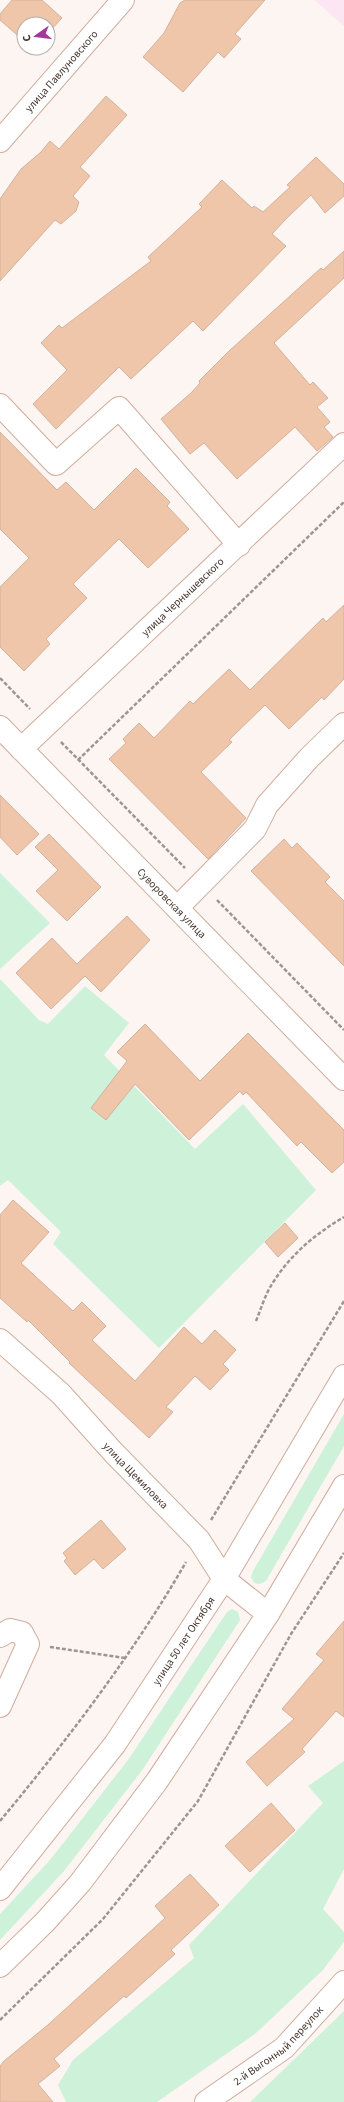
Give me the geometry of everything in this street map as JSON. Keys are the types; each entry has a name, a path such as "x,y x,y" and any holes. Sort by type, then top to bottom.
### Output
{"street":[{"name":"улица Павлуновского","path":"0,141 123,0"},
{"path":"0,405 56,464 119,408 239,545"},
{"name":"улица Чернышевского","path":"21,749 239,545 344,444"},
{"path":"177,908 255,829 271,800 309,758 344,724"},
{"name":"Суворовская улица","path":"0,727 344,1079"},
{"name":"улица Щемиловка","path":"0,1340 61,1394 113,1452 199,1540 224,1579 268,1614"},
{"name":"улица 50 лет Октября","path":"1,1884 115,1744 224,1579 344,1376"},
{"path":"0,1966 45,1922 85,1876 157,1781 268,1614 344,1486"},
{"path":"0,1636 10,1630 22,1633 28,1644 4,1701 0,1706"},
{"name":"2-й Выгонный переулок","path":"206,2102 284,2048 344,1982"}],"path":[{"path":"78,760 344,502"},
{"path":"0,678 78,760 344,1030"},
{"path":"256,1321 271,1285 294,1255 320,1231 344,1216"},
{"path":"0,1822 59,1750 126,1658 174,1584 199,1540 344,1301"},
{"path":"0,2020 103,1919 198,1801 291,1634 344,1554"},
{"path":"28,1644 126,1658"}],"shaded area":[{"path":"314,0 344,0 344,26"}],"green space":[{"path":"0,873 50,923 0,969"},
{"path":"0,979 39,1020 48,1024 85,986 129,1023 104,1055 195,1149 243,1104 316,1190 159,1348 53,1244 61,1232 8,1180 0,1186"},
{"path":"344,1414 344,1446 266,1581 260,1584 254,1583 251,1577 253,1571"},
{"path":"232,1609 238,1612 240,1620 143,1769 64,1871 0,1940 0,1914 50,1860 128,1760 227,1612"},
{"path":"344,1761 344,1869 323,1909 344,1932 344,1942 323,1970 255,2034 157,2102 66,2102 58,2085 73,2060 194,1958 189,1945 323,1803 308,1786"},
{"path":"344,2011 344,2102 250,2102"}],"building":[{"path":"12,0 42,0 62,18 56,24 56,16 16,16 16,34 0,20 0,14"},
{"path":"185,0 265,0 235,34 241,39 224,58 218,52 183,92 143,57 164,33 180,3"},
{"path":"106,96 127,115 80,167 90,176 73,196 79,202 76,211 61,224 55,220 0,281 0,199 21,169 41,152 50,141 59,149"},
{"path":"316,157 344,184 344,196 325,213 311,195 272,234 286,246 203,331 193,321 131,379 119,367 56,429 33,404 67,370 41,343 59,325 62,328 151,261 148,257 202,207 199,204 222,180 252,208 254,206 263,212 290,187 287,185"},
{"path":"344,251 344,278 274,343 310,385 313,382 328,398 317,407 330,422 324,427 333,437 317,451 295,427 237,479 204,443 190,454 161,419 191,393 200,383 199,381 229,351 321,268 323,270"},
{"path":"0,432 57,490 66,482 94,510 136,468 170,502 167,506 189,529 148,568 119,539 73,584 87,598 46,639 50,644 24,671 0,647 0,587 29,558 0,529"},
{"path":"344,605 344,679 324,700 322,697 289,729 265,705 229,740 232,742 201,772 246,818 208,859 109,759 126,743 123,739 139,723 154,738 190,701 193,704 229,669 250,690 323,618 326,622"},
{"path":"0,795 39,834 17,855 0,837"},
{"path":"49,834 101,887 67,921 36,891 58,870 35,847"},
{"path":"284,839 292,848 297,843 330,877 325,882 344,901 344,966 251,871"},
{"path":"127,916 150,940 101,992 85,976 51,1009 16,973 52,938 77,964"},
{"path":"145,1024 200,1081 248,1033 344,1130 344,1162 332,1173 301,1142 297,1146 246,1092 243,1095 240,1091 189,1140 135,1084 106,1120 91,1108 127,1061 117,1052"},
{"path":"13,1200 49,1232 21,1263 73,1311 82,1302 106,1326 92,1340 135,1381 184,1327 202,1344 215,1330 236,1350 223,1364 229,1370 210,1390 195,1376 166,1407 173,1412 149,1438 69,1363 70,1362 28,1320 27,1322 0,1298 0,1215"},
{"path":"285,1223 298,1238 278,1257 265,1242"},
{"path":"101,1520 126,1549 103,1569 94,1559 75,1575 64,1561 67,1558 63,1553"},
{"path":"344,1621 344,1717 336,1711 302,1749 305,1752 267,1786 246,1762 294,1719 282,1709 324,1660 316,1654"},
{"path":"271,1803 295,1830 250,1872 225,1846"},
{"path":"190,1874 219,1905 171,1950 175,1954 126,1998 124,1996 54,2059 60,2066 38,2084 53,2102 0,2102 0,2066 4,2061 49,2024 165,1918 155,1906"}]}
